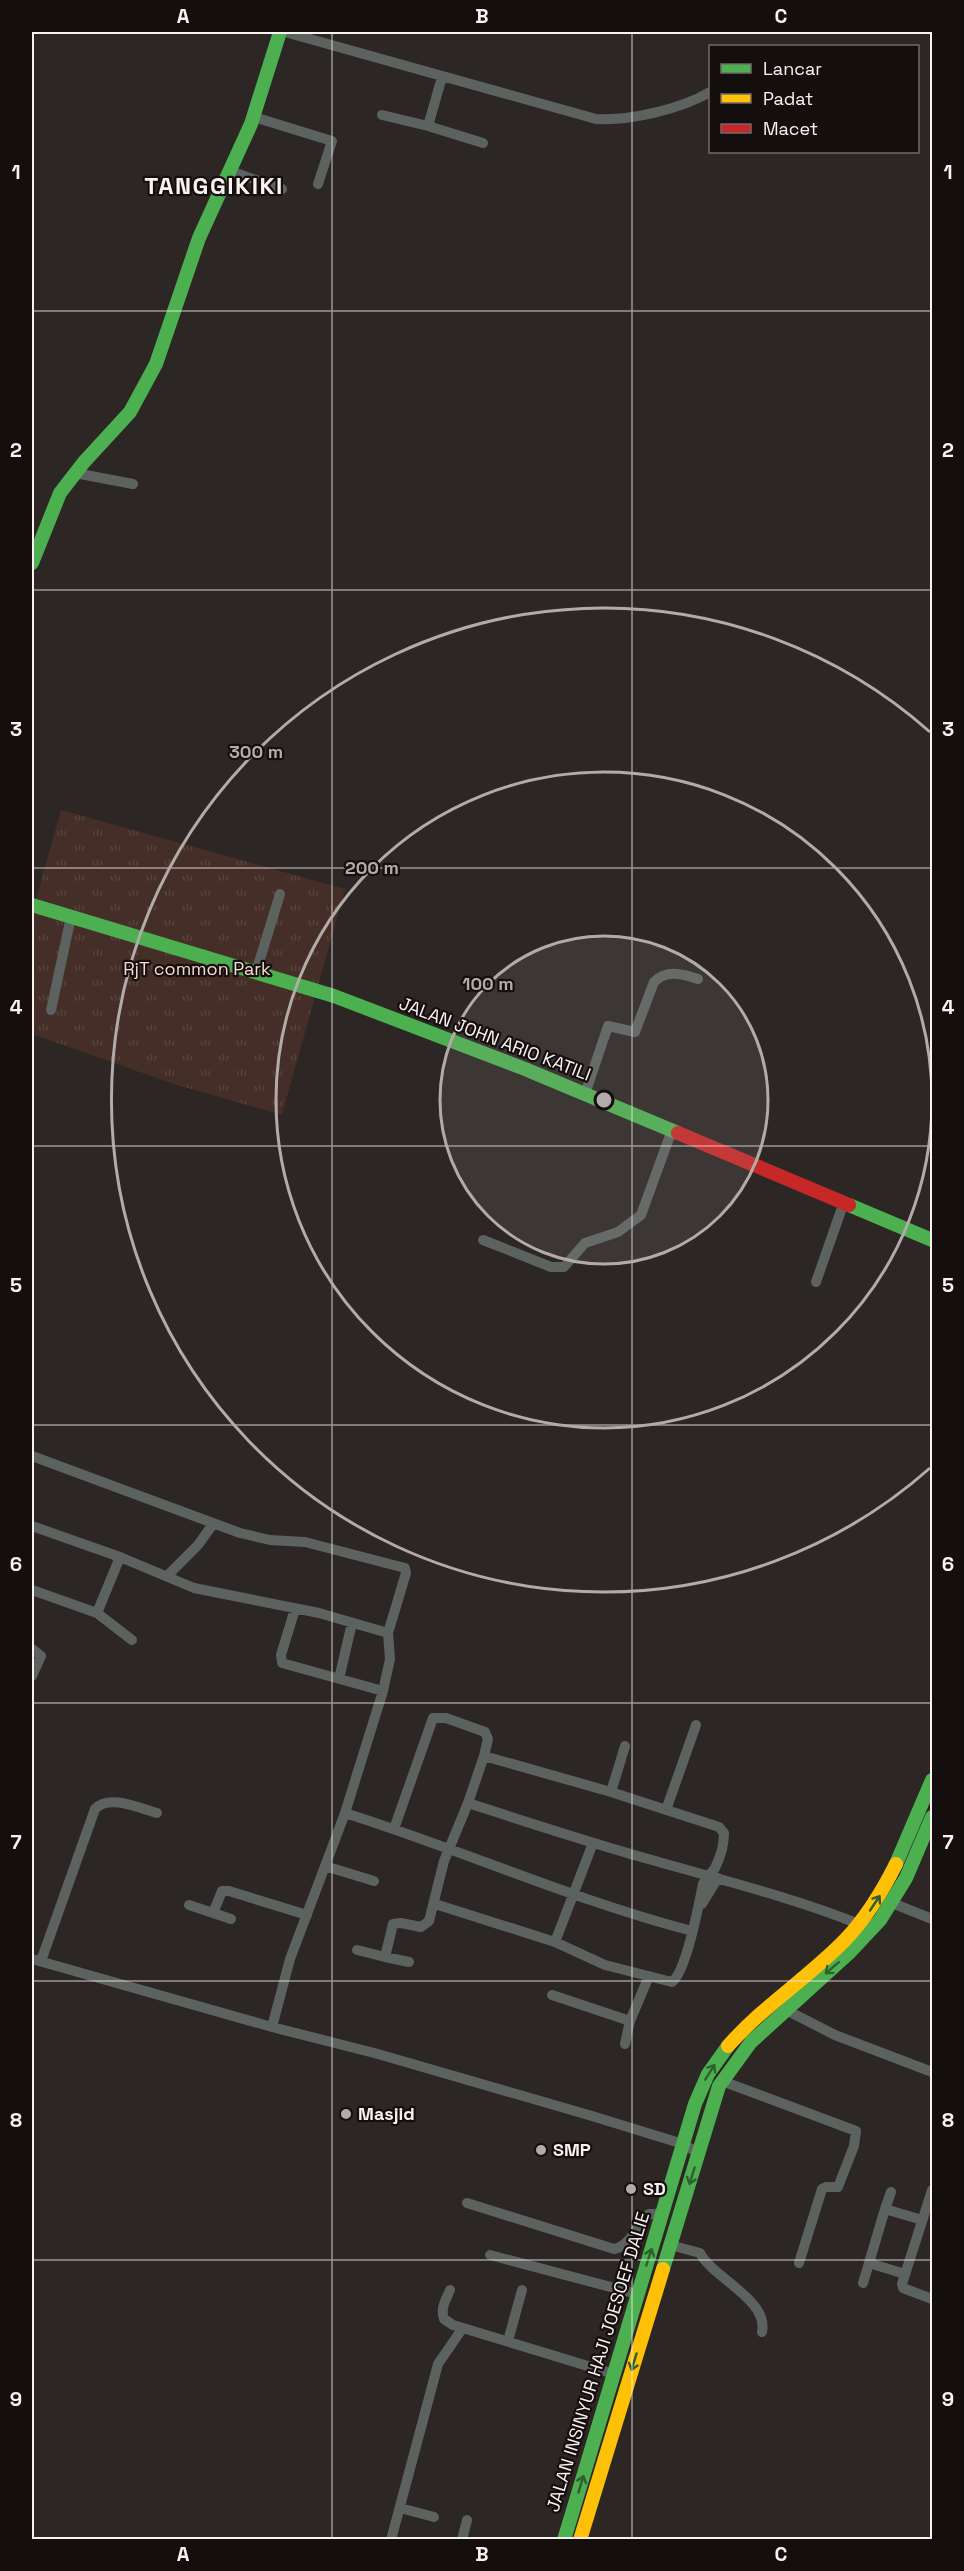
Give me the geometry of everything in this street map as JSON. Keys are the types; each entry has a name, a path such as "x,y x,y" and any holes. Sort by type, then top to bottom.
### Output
{"main road":[{"path":"32,563 60,493 130,412 149,379 167,337 199,238 254,117 280,32"},
{"name":"JALAN JOHN ARIO KATILI","path":"32,905 333,996 585,1094 933,1240"},
{"name":"JALAN INSINYUR HAJI JOESOEF DALIE","path":"564,2540 683,2144 707,2075 732,2042 762,2011 844,1941 859,1924 890,1881 933,1780"},
{"name":"JALAN INSINYUR HAJI JOESOEF DALIE","path":"580,2540 710,2112 722,2081 746,2047 784,2009 861,1942 880,1920 892,1903 933,1817"}],"street":[{"path":"285,32 596,119 612,119 670,109 690,103 709,93"},
{"path":"429,126 442,77"},
{"path":"382,115 483,142"},
{"path":"254,117 332,141 318,184"},
{"path":"231,171 282,189"},
{"path":"75,473 133,484"},
{"path":"255,972 280,894"},
{"path":"51,1010 71,918"},
{"path":"585,1094 608,1026 634,1032 654,982 660,977 678,973 698,979"},
{"path":"483,1240 551,1267 564,1267 585,1243 618,1232 641,1215 672,1130"},
{"path":"816,1282 844,1202"},
{"path":"32,1456 174,1507 213,1524 270,1540 305,1542 403,1566 406,1573 388,1633 390,1659 383,1691 345,1814 284,1978 272,2027"},
{"path":"167,1576 198,1545 213,1524"},
{"path":"32,1526 120,1557 194,1588 295,1609 388,1633"},
{"path":"97,1614 120,1557"},
{"path":"32,1590 97,1614 132,1640"},
{"path":"295,1609 281,1655 282,1663 383,1691"},
{"path":"339,1679 352,1623"},
{"path":"32,1649 40,1654 41,1658 32,1676"},
{"path":"385,1957 390,1926 396,1923 415,1927 425,1926 429,1921 435,1904 436,1887 484,1756 488,1739 483,1730 446,1718 432,1718 394,1829"},
{"path":"666,1810 696,1725"},
{"path":"611,1792 625,1746"},
{"path":"435,1904 555,1942 605,1965 675,1981 698,1909 713,1876 724,1833 719,1827 611,1792 484,1756"},
{"path":"157,1813 110,1801 99,1804 95,1809 36,1960 272,2027 378,2054 683,2144 698,2152"},
{"path":"468,1803 593,1843 713,1876 859,1924"},
{"path":"345,1814 394,1829 573,1894 692,1931"},
{"path":"555,1942 593,1843"},
{"path":"325,1866 374,1881"},
{"path":"213,1913 221,1893 225,1890 307,1914"},
{"path":"892,1903 933,1919"},
{"path":"189,1905 231,1919"},
{"path":"357,1950 409,1962"},
{"path":"625,2044 630,2021 649,1976"},
{"path":"552,1995 630,2021"},
{"path":"784,2009 835,2035 933,2072"},
{"path":"722,2081 856,2131 850,2156 838,2187 824,2187 820,2195 799,2263"},
{"path":"933,2190 902,2284 903,2288 933,2299"},
{"path":"863,2283 891,2192"},
{"path":"467,2203 614,2248 622,2247 649,2214 662,2214"},
{"path":"885,2209 922,2220"},
{"path":"670,2245 700,2253 715,2272 735,2285 760,2314 763,2323 762,2332"},
{"path":"490,2254 637,2294"},
{"path":"869,2263 905,2274"},
{"path":"450,2290 442,2309 442,2315 444,2319 462,2329 614,2374"},
{"path":"508,2341 522,2290"},
{"path":"392,2540 438,2364 462,2329"},
{"path":"400,2508 434,2517"},
{"path":"462,2540 467,2520"}],"green space":[{"name":"RjT common Park","path":"61,810 345,889 282,1115 177,1085 32,1034 32,913"}],"traffic: fast":[{"path":"32,563 60,493 84,462 130,412 156,364 199,238 251,124 280,32"},
{"path":"32,905 334,996 525,1069 678,1133"},
{"path":"849,1205 932,1240"},
{"path":"896,1864 932,1780"},
{"path":"663,2269 719,2086 751,2042 850,1952 880,1920 906,1878 932,1817"},
{"path":"564,2540 695,2104 708,2074 728,2046"}],"traffic: slow":[{"path":"728,2046 756,2018 845,1940 873,1904 896,1864"},
{"path":"580,2540 663,2269"}],"traffic: jam":[{"path":"678,1133 849,1205"}],"place":[{"name":"Masjid","path":"346,2114"},
{"name":"SMP","path":"541,2150"},
{"name":"SD","path":"631,2189"}],"district":[{"name":"TANGGIKIKI","path":"214,186"}]}
